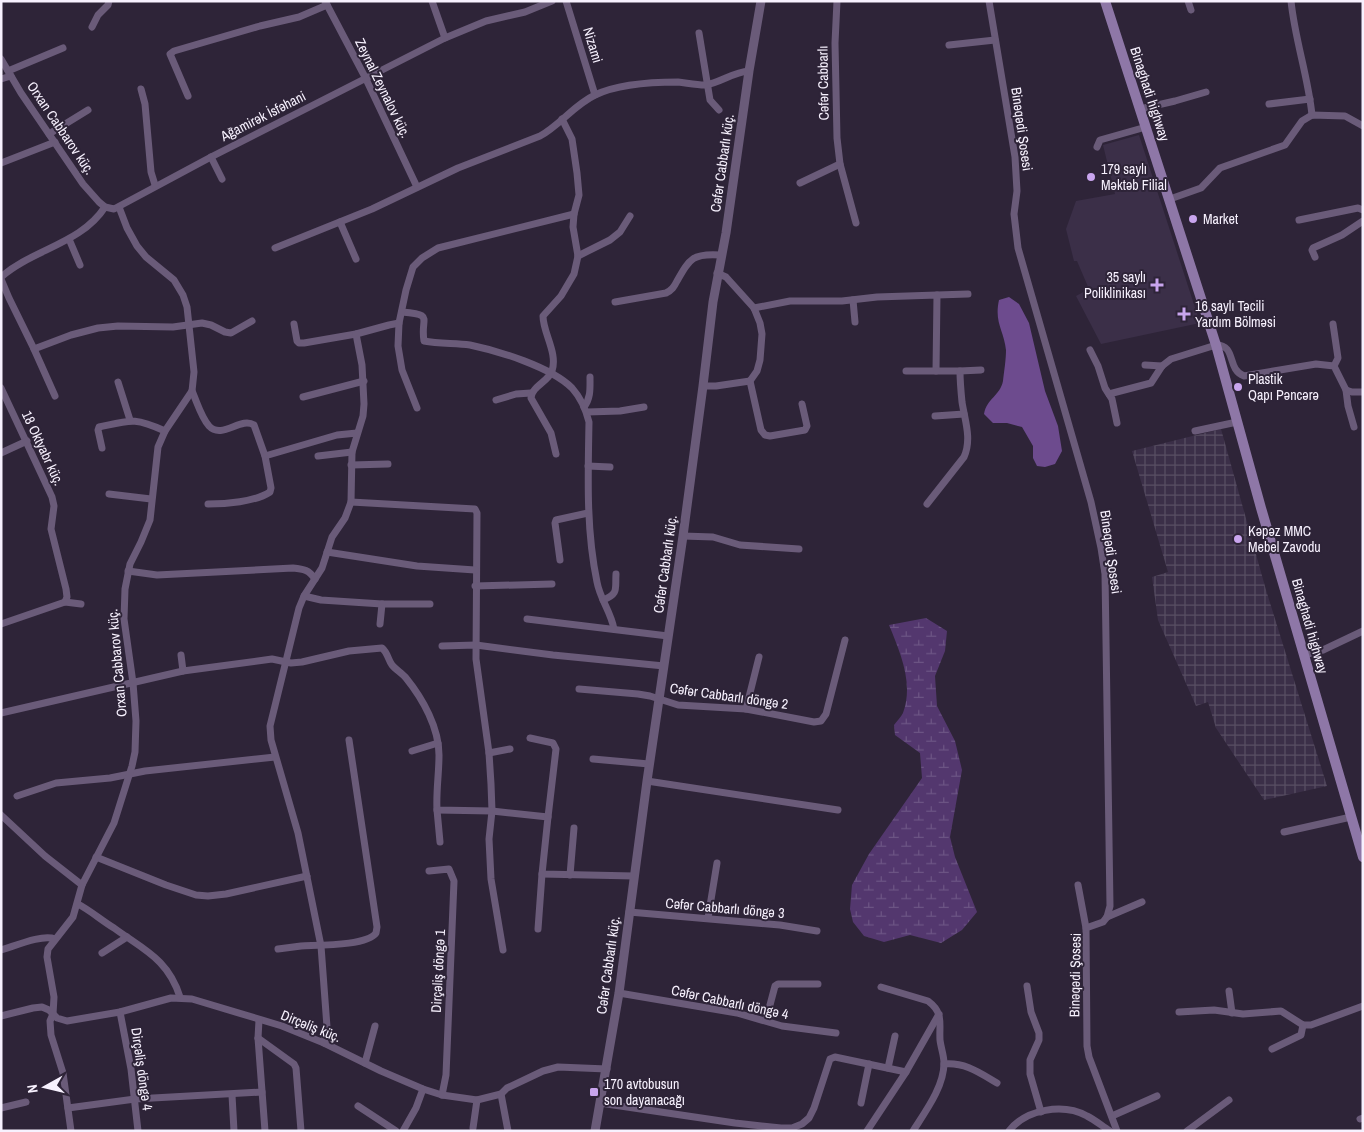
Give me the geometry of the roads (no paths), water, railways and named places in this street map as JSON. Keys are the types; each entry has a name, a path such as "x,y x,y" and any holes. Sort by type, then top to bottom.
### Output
{"main road":[{"name":"Binaghadi highway","path":"1105,1 1216,345 1363,857"}],"street":[{"path":"92,27 98,15 108,5 109,1"},
{"path":"432,1 445,38"},
{"name":"Ağamirək İsfəhani","path":"119,207 156,185 365,77 445,38 486,21 525,12 552,1"},
{"name":"Nizami","path":"566,1 595,95"},
{"name":"Cəfər Cabbarlı küç.","path":"595,1131 619,993 646,781 683,536 712,302 761,1"},
{"name":"Cəfər Cabbarlı","path":"837,1 836,109 840,164 856,223"},
{"name":"Binəqədi Şosesi","path":"989,1 1015,157 1017,186 1014,224 1018,248 1091,502 1101,548 1104,574 1110,897 1107,917 1103,922 1086,928 1087,1046 1089,1057 1117,1131"},
{"path":"1188,1 1191,10"},
{"path":"1291,1 1296,39 1312,115"},
{"path":"188,96 172,61 170,54 174,51 260,26 299,17 326,3"},
{"name":"Zeynal Zeynalov küç.","path":"326,3 365,77 417,187"},
{"path":"699,33 710,100 719,110"},
{"path":"949,44 995,40"},
{"path":"1,79 63,48"},
{"name":"Orxan Cabbarov küç.","path":"1,58 83,184 90,194 105,207"},
{"path":"275,248 372,209 458,168 540,136 595,95 644,84 667,82 707,84 749,71"},
{"path":"141,89 145,104 151,172 156,185"},
{"path":"1140,109 1206,92"},
{"path":"1269,104 1310,99"},
{"path":"50,134 88,110"},
{"path":"1170,199 1201,188 1220,168 1285,145 1289,142 1296,128 1312,115 1345,116 1363,126"},
{"path":"496,400 516,394 531,393 551,374 553,368 543,316 561,296 574,274 578,256 573,227 579,195 577,174 572,139 562,119"},
{"path":"1097,146 1100,140 1146,127"},
{"path":"1,163 55,142"},
{"path":"211,157 222,179"},
{"path":"800,183 840,164"},
{"path":"55,396 1,278 16,266 69,240 92,224 105,207 110,209 119,207 127,228 137,246 146,257 174,280 188,307 194,372 192,390 207,424 213,430 219,431 251,423 254,425 265,456 271,488 270,492 226,504 208,504"},
{"path":"1299,220 1358,208 1363,210"},
{"path":"417,408 402,370 398,346 399,323 413,268 422,258 438,248 574,214"},
{"path":"578,256 615,236 620,232 630,216"},
{"path":"1315,257 1313,248 1342,235 1363,221"},
{"path":"340,222 356,259"},
{"path":"69,240 80,265"},
{"path":"615,302 666,293 672,290 690,260 702,255 721,255"},
{"path":"703,386 716,386 750,380 757,371 762,349 760,323 754,308 726,277 717,273"},
{"path":"754,308 790,301 968,294"},
{"path":"936,371 937,295"},
{"path":"853,300 855,322"},
{"path":"402,312 421,313 424,319 424,341 456,344 508,355 551,374 571,387 586,409 589,422 588,512 595,574 614,629"},
{"path":"34,348 98,328 118,326 173,327 202,323 231,333 252,321"},
{"path":"294,324 299,343 315,343 399,323"},
{"path":"1333,324 1338,358 1334,366"},
{"path":"324,1043 327,1027 321,946 298,833 271,740 270,726 299,608 304,596 322,568 336,529 350,509 352,502 352,452 363,416 364,381 356,334"},
{"path":"1109,394 1151,383 1162,366 1177,357 1216,345 1223,345 1227,348 1235,370 1244,376 1316,364 1334,366"},
{"path":"1090,350 1115,408 1117,423"},
{"path":"1145,366 1162,366"},
{"path":"1334,366 1346,390 1354,427"},
{"path":"927,504 964,457 968,448 960,370"},
{"path":"906,371 981,370"},
{"path":"586,409 590,394 590,377"},
{"path":"750,380 761,430 765,435 770,436 805,430 807,426 802,404"},
{"path":"303,398 364,381"},
{"path":"118,382 130,420"},
{"name":"18 Oktyabr küç.","path":"1,388 52,497 54,506 51,529 66,589 67,597 64,602"},
{"name":"Orxan Cabbarov küç.","path":"71,1131 63,1073 51,1035 50,1021 53,1014 54,997 47,957 48,948 73,917 82,885 114,823 135,752 133,683 124,619 125,589 128,571 150,520 155,460 158,447 165,431 192,390"},
{"path":"1346,390 1363,392"},
{"path":"531,393 535,407 551,433 556,454"},
{"path":"586,409 620,411 644,408"},
{"path":"935,416 964,414"},
{"path":"102,448 99,427 130,420 145,421 165,431"},
{"path":"1195,431 1237,422"},
{"path":"265,456 337,435 357,433"},
{"path":"1,453 26,441"},
{"path":"318,456 352,452"},
{"path":"351,465 388,464"},
{"path":"588,466 610,467"},
{"path":"109,494 151,500"},
{"path":"352,502 475,509 478,517 475,570 476,645 478,676 489,753 492,811 489,839 491,879 502,950"},
{"path":"560,560 556,520 588,512"},
{"path":"683,536 713,537 740,546 799,549"},
{"path":"327,552 417,566 475,570"},
{"path":"128,571 156,575 294,568 305,569 315,579"},
{"path":"603,600 613,596 615,593 616,574"},
{"path":"476,586 552,584"},
{"path":"304,596 321,600 382,604 430,604"},
{"path":"1,624 64,602 81,604"},
{"path":"380,624 382,604"},
{"path":"527,619 668,636"},
{"path":"1304,655 1323,650 1363,631"},
{"name":"Cəfər Cabbarlı döngə 2","path":"580,689 638,694 678,705 746,709 814,722 821,721 826,714 846,640"},
{"path":"442,646 476,645 664,666"},
{"path":"1,712 183,671 265,659 295,663 349,651 382,648 390,663 406,677 432,722 439,753 436,780 436,810 440,842"},
{"path":"180,655 183,671"},
{"path":"746,709 760,657"},
{"path":"530,738 554,743 556,749 538,929"},
{"path":"278,949 336,945 369,938 376,933 374,907 349,740"},
{"path":"412,751 438,743"},
{"path":"489,753 510,749"},
{"path":"17,796 56,783 276,757"},
{"path":"593,758 649,764"},
{"path":"646,781 838,810"},
{"path":"436,810 492,811 548,816"},
{"path":"1,815 45,856 82,885"},
{"path":"1284,832 1351,817"},
{"path":"570,874 574,828"},
{"path":"96,858 196,895 226,894 307,876"},
{"path":"708,918 718,863"},
{"name":"Dirçəliş döngə 1","path":"429,871 449,869 454,881 446,1075 442,1095"},
{"path":"542,874 634,876"},
{"path":"1078,885 1086,928"},
{"path":"1107,917 1142,902"},
{"path":"78,904 154,955 175,984 180,997"},
{"name":"Cəfər Cabbarlı döngə 3","path":"629,912 780,925 817,932"},
{"path":"1,950 42,938 49,937 55,939"},
{"path":"102,953 127,937"},
{"path":"766,1020 778,984 818,984"},
{"path":"1027,986 1031,1012 1039,1033 1030,1060 1030,1074 1041,1112"},
{"path":"881,987 928,1001 934,1006 941,1022 940,1040 944,1064 940,1080 930,1105 913,1131"},
{"path":"1229,991 1232,1013"},
{"name":"Cəfər Cabbarlı döngə 4","path":"619,993 737,1013 782,1026 836,1033"},
{"name":"Dirçəliş küç.","path":"1,1016 42,1007 61,1020 67,1021 120,1012 162,1000 180,997 192,999 282,1026 324,1043 423,1089 442,1095 477,1100 501,1094 507,1088 543,1071 558,1067 607,1069"},
{"path":"1179,1012 1214,1010 1243,1014 1281,1011 1303,1025 1311,1026 1363,1006"},
{"name":"Dirçəliş döngə 4","path":"120,1012 131,1070 138,1131"},
{"path":"867,1131 906,1072 938,1014"},
{"path":"259,1020 258,1038 265,1131"},
{"path":"1272,1049 1301,1034 1303,1025"},
{"path":"365,1063 375,1026"},
{"path":"888,1068 895,1036"},
{"path":"258,1038 290,1059 296,1068 301,1131"},
{"path":"600,1103 735,1123 792,1128 802,1124 809,1118 830,1059 836,1057 906,1072"},
{"path":"944,1064 953,1063 968,1067 997,1083"},
{"path":"861,1103 869,1064"},
{"path":"403,1131 416,1108 423,1089"},
{"path":"68,1108 135,1099 262,1092"},
{"path":"501,1094 508,1131"},
{"path":"232,1095 234,1131"},
{"path":"1112,1116 1157,1096"},
{"path":"472,1128 477,1100"},
{"path":"1187,1131 1229,1100"},
{"path":"1,1108 26,1102"},
{"path":"358,1106 396,1131"},
{"path":"1009,1131 1023,1117 1058,1109 1087,1115 1110,1131"},
{"path":"734,1131 735,1123"}],"place":[{"name":"179 saylı Məktəb Filial","path":"1091,177"},
{"name":"Market","path":"1193,219"},
{"name":"35 saylı Poliklinikası","path":"1157,285"},
{"name":"16 saylı Təcili Yardım Bölməsi","path":"1184,314"},
{"name":"Plastik Qapı Pəncərə","path":"1238,387"},
{"name":"Kəpəz MMC Mebel Zavodu","path":"1238,539"},
{"name":"170 avtobusun son dayanacağı","path":"594,1092"}]}
